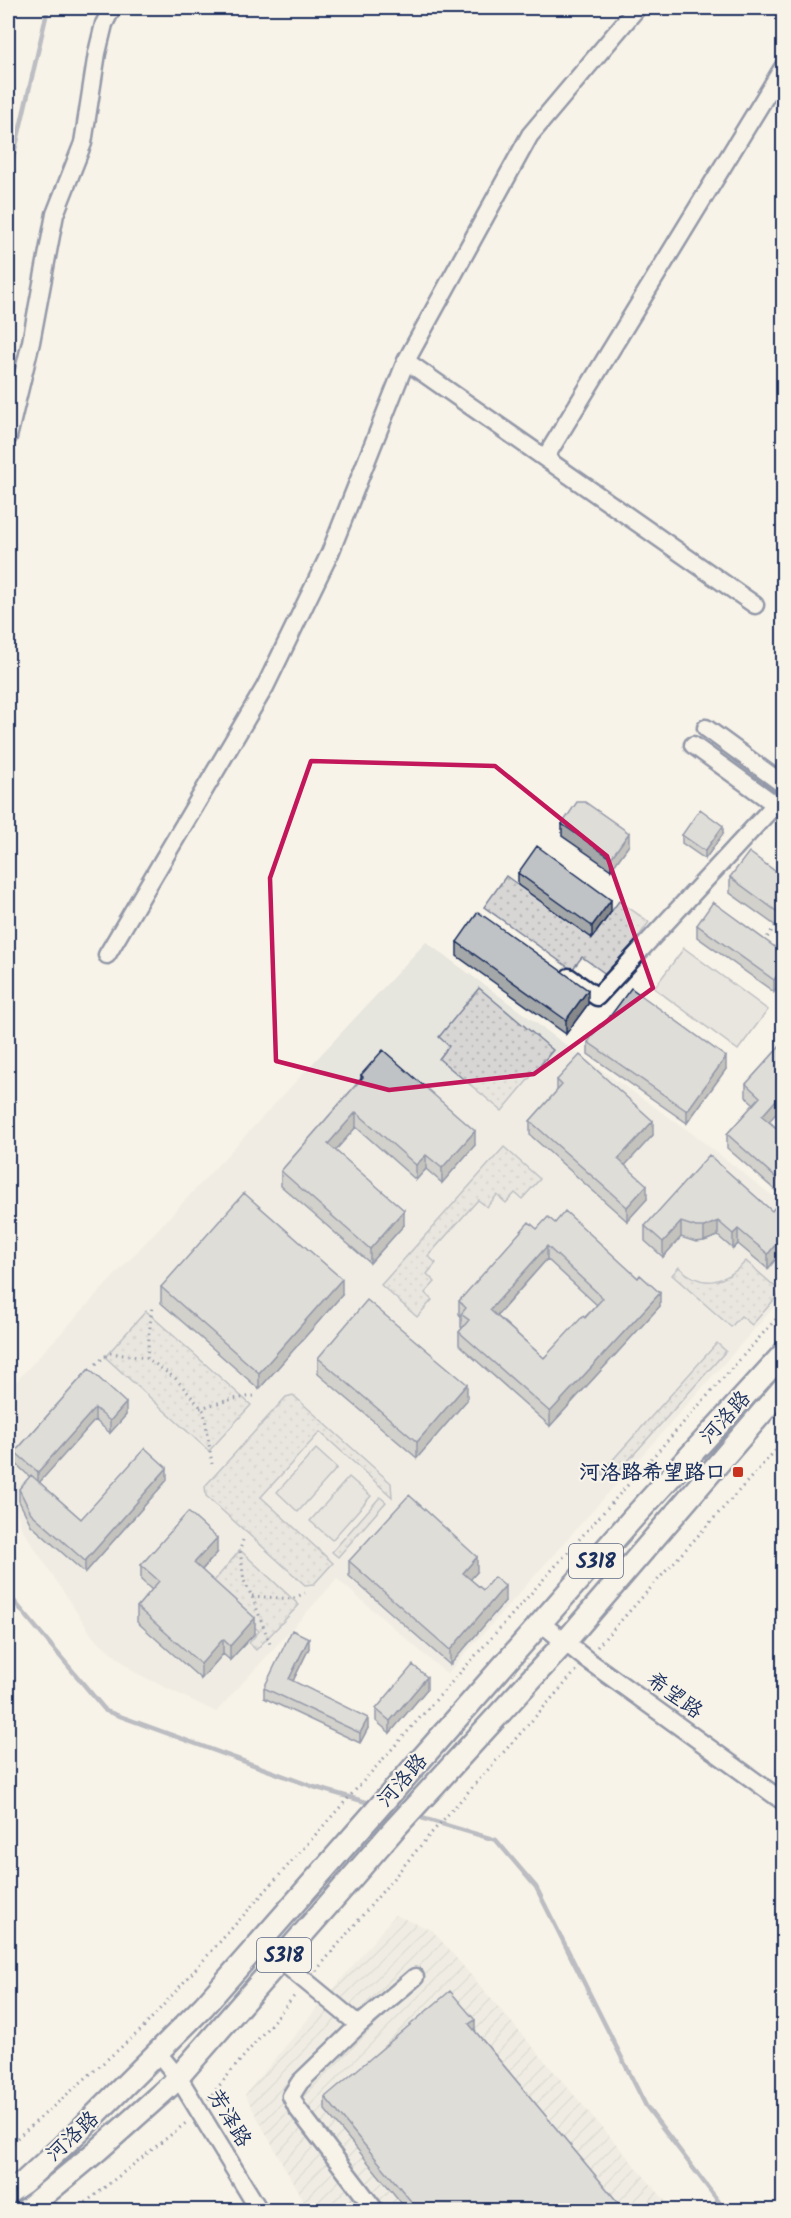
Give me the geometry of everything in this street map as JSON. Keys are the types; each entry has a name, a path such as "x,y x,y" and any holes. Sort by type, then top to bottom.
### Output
{"main road":[{"name":"河洛路","path":"8,2193 24,2182 80,2130 204,2006 409,1771 783,1353"},
{"name":"河洛路","path":"26,2211 175,2080 396,1827 565,1642 783,1387"}],"street":[{"path":"8,437 31,342 55,214 83,143 97,53 104,24 112,8"},
{"path":"107,955 265,687 330,553 405,361 530,135 637,8"},
{"path":"545,458 783,66"},
{"path":"405,361 755,605"},
{"path":"706,728 783,784"},
{"path":"560,970 597,997 780,804 693,745"},
{"name":"希望路","path":"541,1623 586,1659 783,1802"},
{"path":"280,1960 359,2025"},
{"path":"375,2211 297,2108 291,2096 300,2082 359,2025 415,1977"},
{"name":"芳泽路","path":"155,2056 175,2080 259,2211"},
{"name":"芳泽路","path":"196,2114 249,2211"}],"path":[{"path":"760,948 776,926"},
{"path":"147,1358 152,1305"},
{"path":"8,2146 142,2029 783,1310"},
{"path":"96,1364 109,1353 147,1358 176,1379 204,1411 212,1464"},
{"path":"200,1407 254,1396"},
{"path":"76,2211 196,2114 427,1838 783,1442"},
{"path":"243,1540 240,1550 244,1581 270,1644"},
{"path":"252,1596 292,1599 305,1593"}],"highlighted area":[{"path":"311,761 495,766 607,856 653,988 534,1074 389,1090 276,1061 270,878"}],"shaded area":[{"path":"506,876 592,938 619,901 649,922 610,977 582,957 572,970 484,907"},
{"path":"426,942 570,1048 693,1134 783,1204 783,1297 447,1674 337,1579 216,1712 136,1673 93,1637 21,1527 8,1478 8,1390"},
{"path":"684,948 768,1010 738,1050 654,988"},
{"path":"479,988 553,1050 502,1111 439,1059 449,1046 439,1037"},
{"path":"504,1147 540,1179 522,1199 515,1193 506,1203 497,1195 487,1207 478,1200 428,1256 436,1263 427,1274 435,1282 425,1293 432,1300 417,1317 381,1285"},
{"path":"746,1261 781,1292 752,1325 741,1316 731,1327 672,1275 679,1267 696,1279 714,1281 738,1269"},
{"path":"146,1311 251,1405 209,1451 105,1357"},
{"path":"717,1343 726,1351 610,1481 601,1473"},
{"path":"293,1395 391,1483 392,1497 320,1432 261,1497 333,1563 314,1584 305,1585 206,1496 205,1486 286,1397"},
{"path":"316,1449 337,1468 298,1512 277,1492"},
{"path":"349,1477 371,1496 332,1540 310,1521"},
{"path":"380,1497 386,1502 338,1557 332,1552"},
{"path":"240,1550 299,1605 256,1650 249,1643 259,1631 210,1586"},
{"path":"395,1915 432,1930 673,2210 308,2210 245,2095"}],"building":[{"path":"577,802 585,802 629,833 611,858 562,824"},
{"path":"700,809 723,826 705,851 682,835"},
{"path":"537,846 611,900 592,926 518,873"},
{"path":"749,852 783,877 783,916 730,877"},
{"path":"713,902 783,953 783,967 774,980 697,925"},
{"path":"478,912 588,990 566,1020 457,942"},
{"path":"631,988 726,1057 687,1111 588,1042"},
{"path":"783,1043 783,1092 762,1116 783,1134 783,1184 727,1134 760,1097 746,1084"},
{"path":"383,1050 475,1131 442,1168 426,1155 416,1165 356,1112 328,1144 404,1210 370,1249 281,1171 363,1077 361,1075"},
{"path":"580,1055 653,1121 618,1159 647,1185 627,1207 530,1121 562,1085 557,1080"},
{"path":"709,1155 772,1211 783,1197 783,1235 768,1254 738,1229 733,1234 718,1221 704,1227 681,1222 663,1242 645,1226"},
{"path":"244,1193 342,1279 259,1373 161,1287"},
{"path":"565,1211 638,1278 640,1275 660,1293 550,1412 459,1332 469,1320 461,1314 466,1308 459,1301 529,1222 537,1229 548,1217 555,1223","holes":["547,1246 603,1298 544,1358 490,1310"]},
{"path":"367,1300 467,1384 417,1442 318,1358"},
{"path":"89,1369 126,1403 110,1421 95,1408 38,1472 15,1452"},
{"path":"145,1448 167,1468 85,1561 31,1513 19,1489 31,1475 81,1519"},
{"path":"409,1495 477,1557 463,1573 483,1590 494,1577 505,1586 450,1650 349,1561"},
{"path":"188,1512 217,1538 194,1563 255,1618 230,1646 223,1639 201,1664 137,1607 159,1581 141,1565"},
{"path":"292,1630 309,1638 289,1679 368,1718 360,1733 264,1688"},
{"path":"413,1665 427,1677 390,1721 376,1709"},
{"path":"450,1991 475,2020 469,2024 625,2211 419,2211 325,2097"}],"waterway":[{"path":"8,180 48,8"},
{"path":"8,1594 106,1711 314,1787 373,1804"},
{"path":"415,1816 496,1840 536,1887 646,2106 725,2210"}],"place":[{"name":"河洛路希望路口","path":"738,1472"}]}
